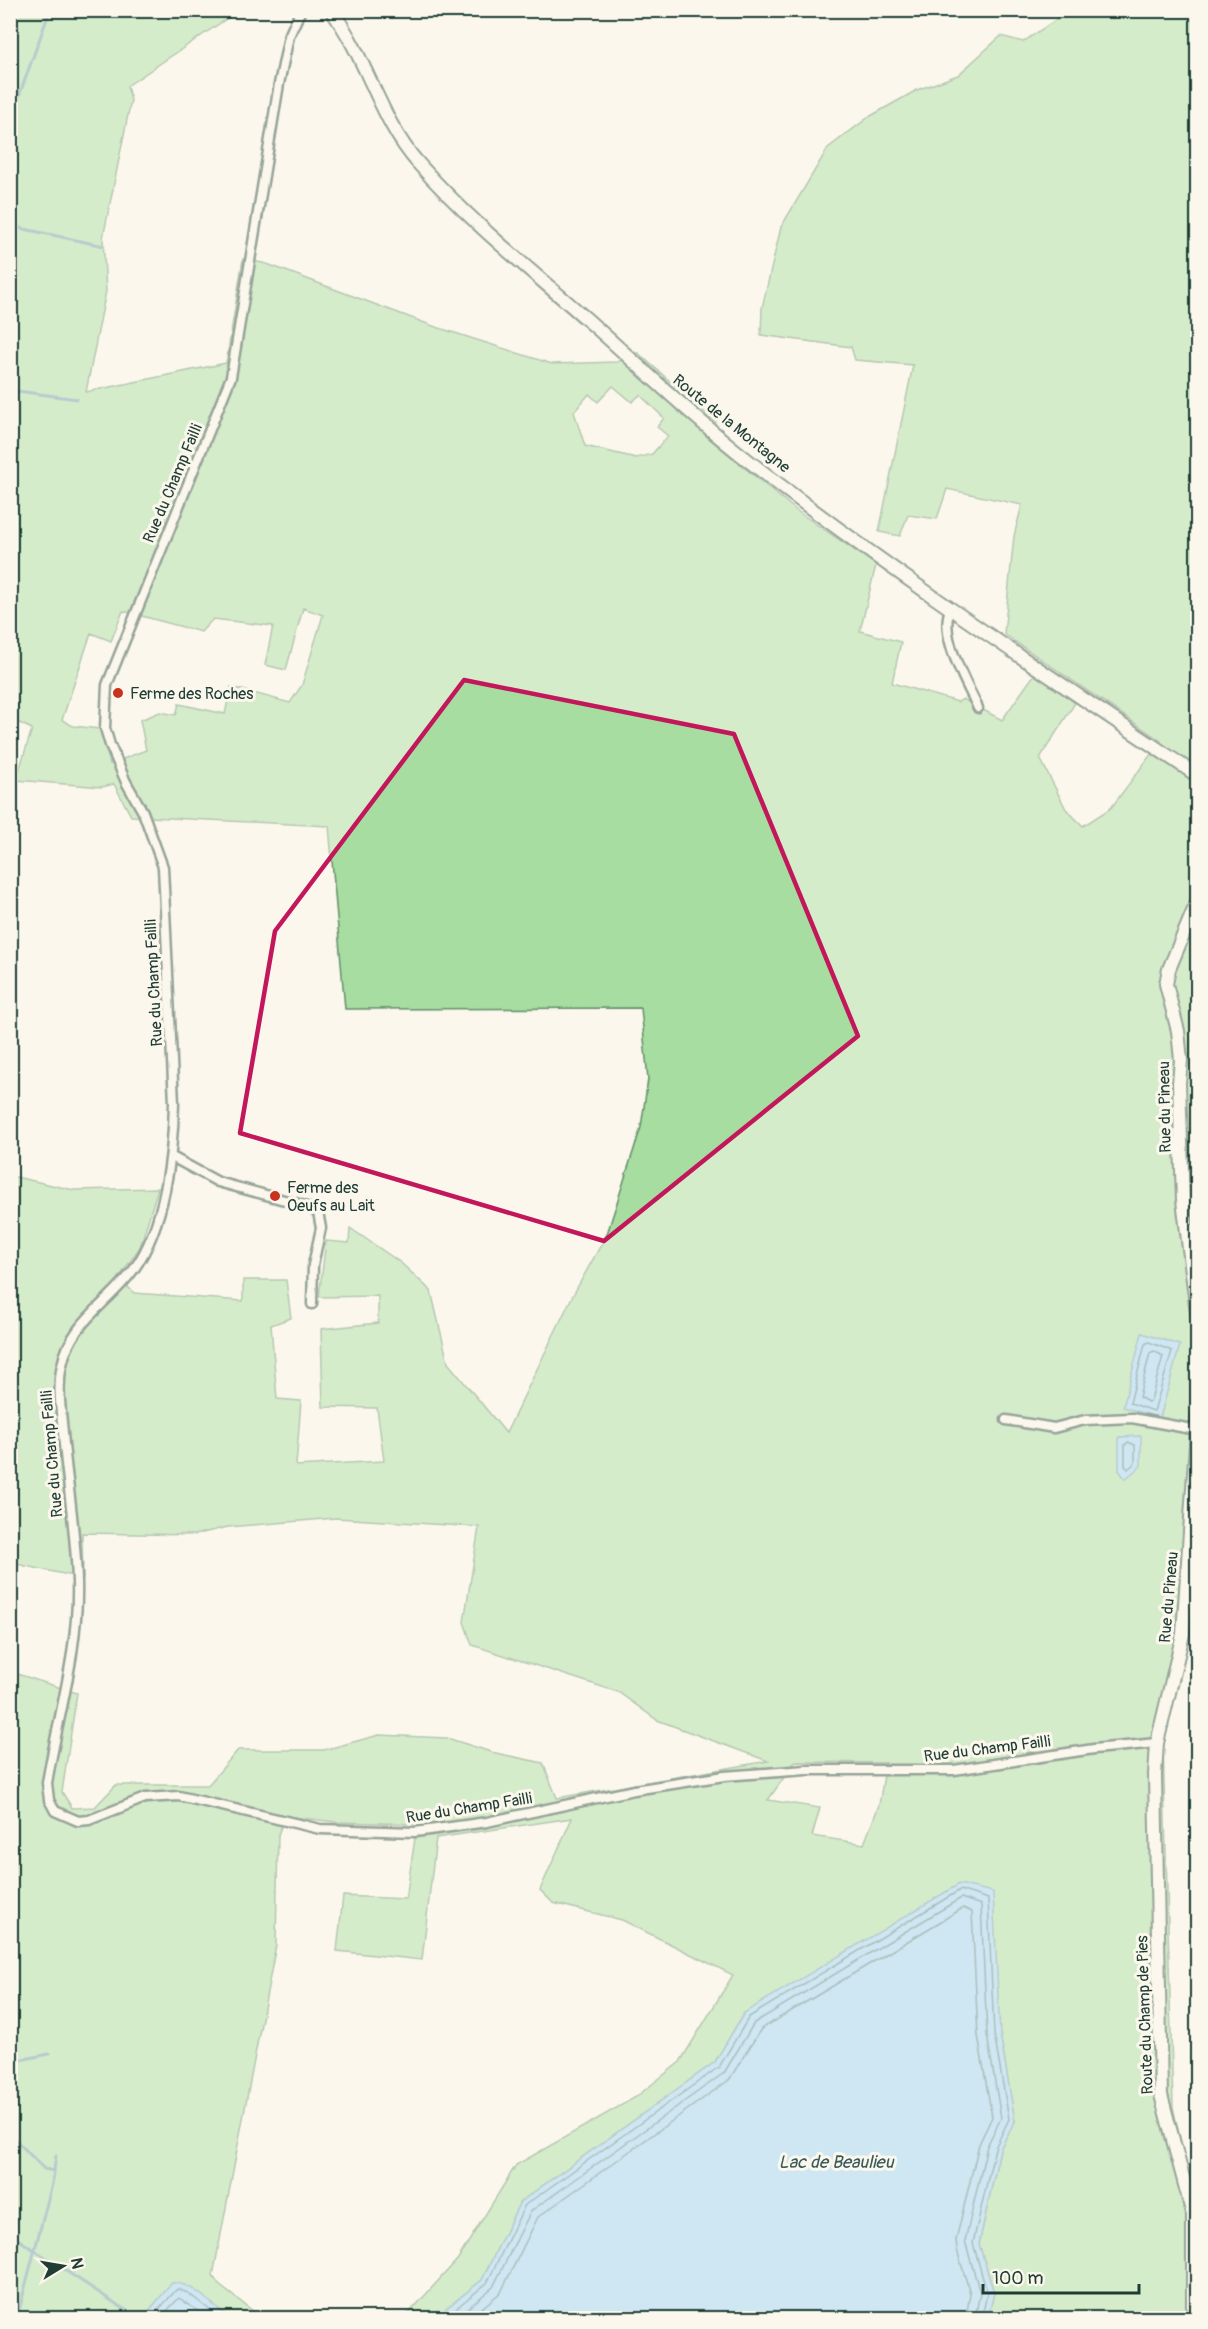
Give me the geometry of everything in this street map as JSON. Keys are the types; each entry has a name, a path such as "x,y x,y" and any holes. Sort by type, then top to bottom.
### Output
{"street":[{"name":"Rue du Champ Failli","path":"301,10 289,36 277,94 231,377 207,441 113,663 107,685 105,728 110,745 143,813 163,867 174,1103 172,1157 153,1230 144,1253 124,1281 75,1332 62,1366 60,1398 77,1583 73,1651 47,1783 49,1800 55,1811 68,1818 89,1820 146,1798 179,1796 320,1829 415,1832 487,1822 634,1790 724,1776 806,1770 954,1770 1094,1749 1157,1743"},
{"name":"Route de la Montagne","path":"331,10 343,27 396,132 416,161 463,210 717,436 847,534 951,608 1197,776"},
{"path":"951,608 947,623 953,652 978,708"},
{"name":"Rue du Pineau","path":"1197,900 1169,969 1166,984 1178,1031 1181,1060 1179,1083 1183,1200 1197,1320"},
{"path":"172,1157 218,1182 299,1203 318,1212 321,1228 313,1265 312,1304"},
{"name":"Rue du Pineau","path":"1157,1743 1183,1634 1197,1415"},
{"path":"1006,1420 1054,1428 1085,1420 1132,1418 1197,1430"},
{"name":"Route du Champ de Pies","path":"1157,1743 1155,1775 1161,2094 1193,2215 1193,2319"}],"highlighted area":[{"path":"464,680 734,734 858,1036 604,1241 240,1133 275,931"}],"green space":[{"path":"11,11 63,11 73,15 65,11 238,11 127,86 131,100 103,238 106,291 86,392 226,363 243,259 267,264 433,326 552,364 617,362 638,353 716,422 705,435 797,511 876,565 860,631 901,642 892,683 958,702 963,699 1002,720 1036,672 1075,703 1040,758 1066,809 1083,826 1111,808 1161,741 1004,634 1014,536 1022,505 947,489 937,519 908,515 900,536 879,532 913,365 855,360 851,347 761,335 762,308 781,227 828,148 869,117 917,90 958,75 1001,36 1023,42 1061,16 1062,11 1197,11 1198,1586 1191,1588 1187,1648 1163,1744 1173,2107 1197,2214 1197,2318 988,2318 994,2293 979,2244 1000,2149 1015,2121 1000,2034 744,2013 715,2062 520,2202 482,2280 434,2318 395,2318 409,2313 458,2259 516,2165 636,2097 680,2062 733,1975 622,1920 553,1903 540,1890 572,1818 436,1838 422,1960 337,1951 343,1896 406,1899 417,1824 336,1822 285,1816 278,1835 276,1945 213,2276 219,2285 262,2318 230,2318 191,2288 172,2283 143,2318 11,2318 11,1672 77,1693 62,1792 72,1808 95,1807 116,1785 208,1785 238,1750 324,1750 379,1735 447,1738 491,1752 543,1763 557,1798 768,1761 657,1720 618,1692 472,1645 464,1622 479,1527 336,1518 228,1527 194,1535 82,1533 83,1578 11,1563 11,1176 74,1190 158,1188 140,1247 119,1278 134,1293 243,1301 243,1280 286,1280 291,1318 271,1325 277,1399 301,1401 296,1466 384,1461 377,1408 323,1407 321,1329 378,1323 378,1296 319,1297 326,1241 349,1243 350,1228 401,1263 431,1291 448,1363 506,1433 572,1297 607,1234 641,1127 648,1079 641,1008 345,1009 329,826 131,816 114,784 102,787 16,780 32,729 11,719","holes":["613,386 632,402 640,395 664,418 657,427 668,436 652,454 636,458 585,446 574,412 589,394 598,402","303,608 323,615 302,685 290,703 231,687 225,714 179,704 176,715 160,712 140,720 146,750 110,764 100,729 73,726 62,720 91,633 111,641 123,611 201,632 213,619 273,626 265,665 286,670","795,1762 886,1763 879,1805 864,1844 812,1836 820,1808 768,1800"]}],"water":[{"path":"1142,1333 1180,1345 1160,1418 1123,1407"},
{"path":"1141,1436 1141,1466 1125,1479 1119,1470 1119,1437"},
{"name":"Lac de Beaulieu","path":"959,1884 993,1892 1000,2034 1015,2121 1000,2149 979,2244 994,2293 988,2318 434,2318 482,2280 520,2202 715,2062 744,2013"},
{"path":"172,2283 180,2283 195,2290 230,2318 143,2318"}],"waterway":[{"path":"10,121 50,10"},
{"path":"10,226 104,246"},
{"path":"10,390 77,399"},
{"path":"10,2062 49,2054"},
{"path":"10,2134 44,2169 54,2171"},
{"path":"17,2318 52,2184 56,2156"},
{"path":"10,2234 133,2315"}],"place":[{"name":"Ferme des Roches","path":"118,693"},
{"name":"Ferme des Oeufs au Lait","path":"275,1196"}]}
